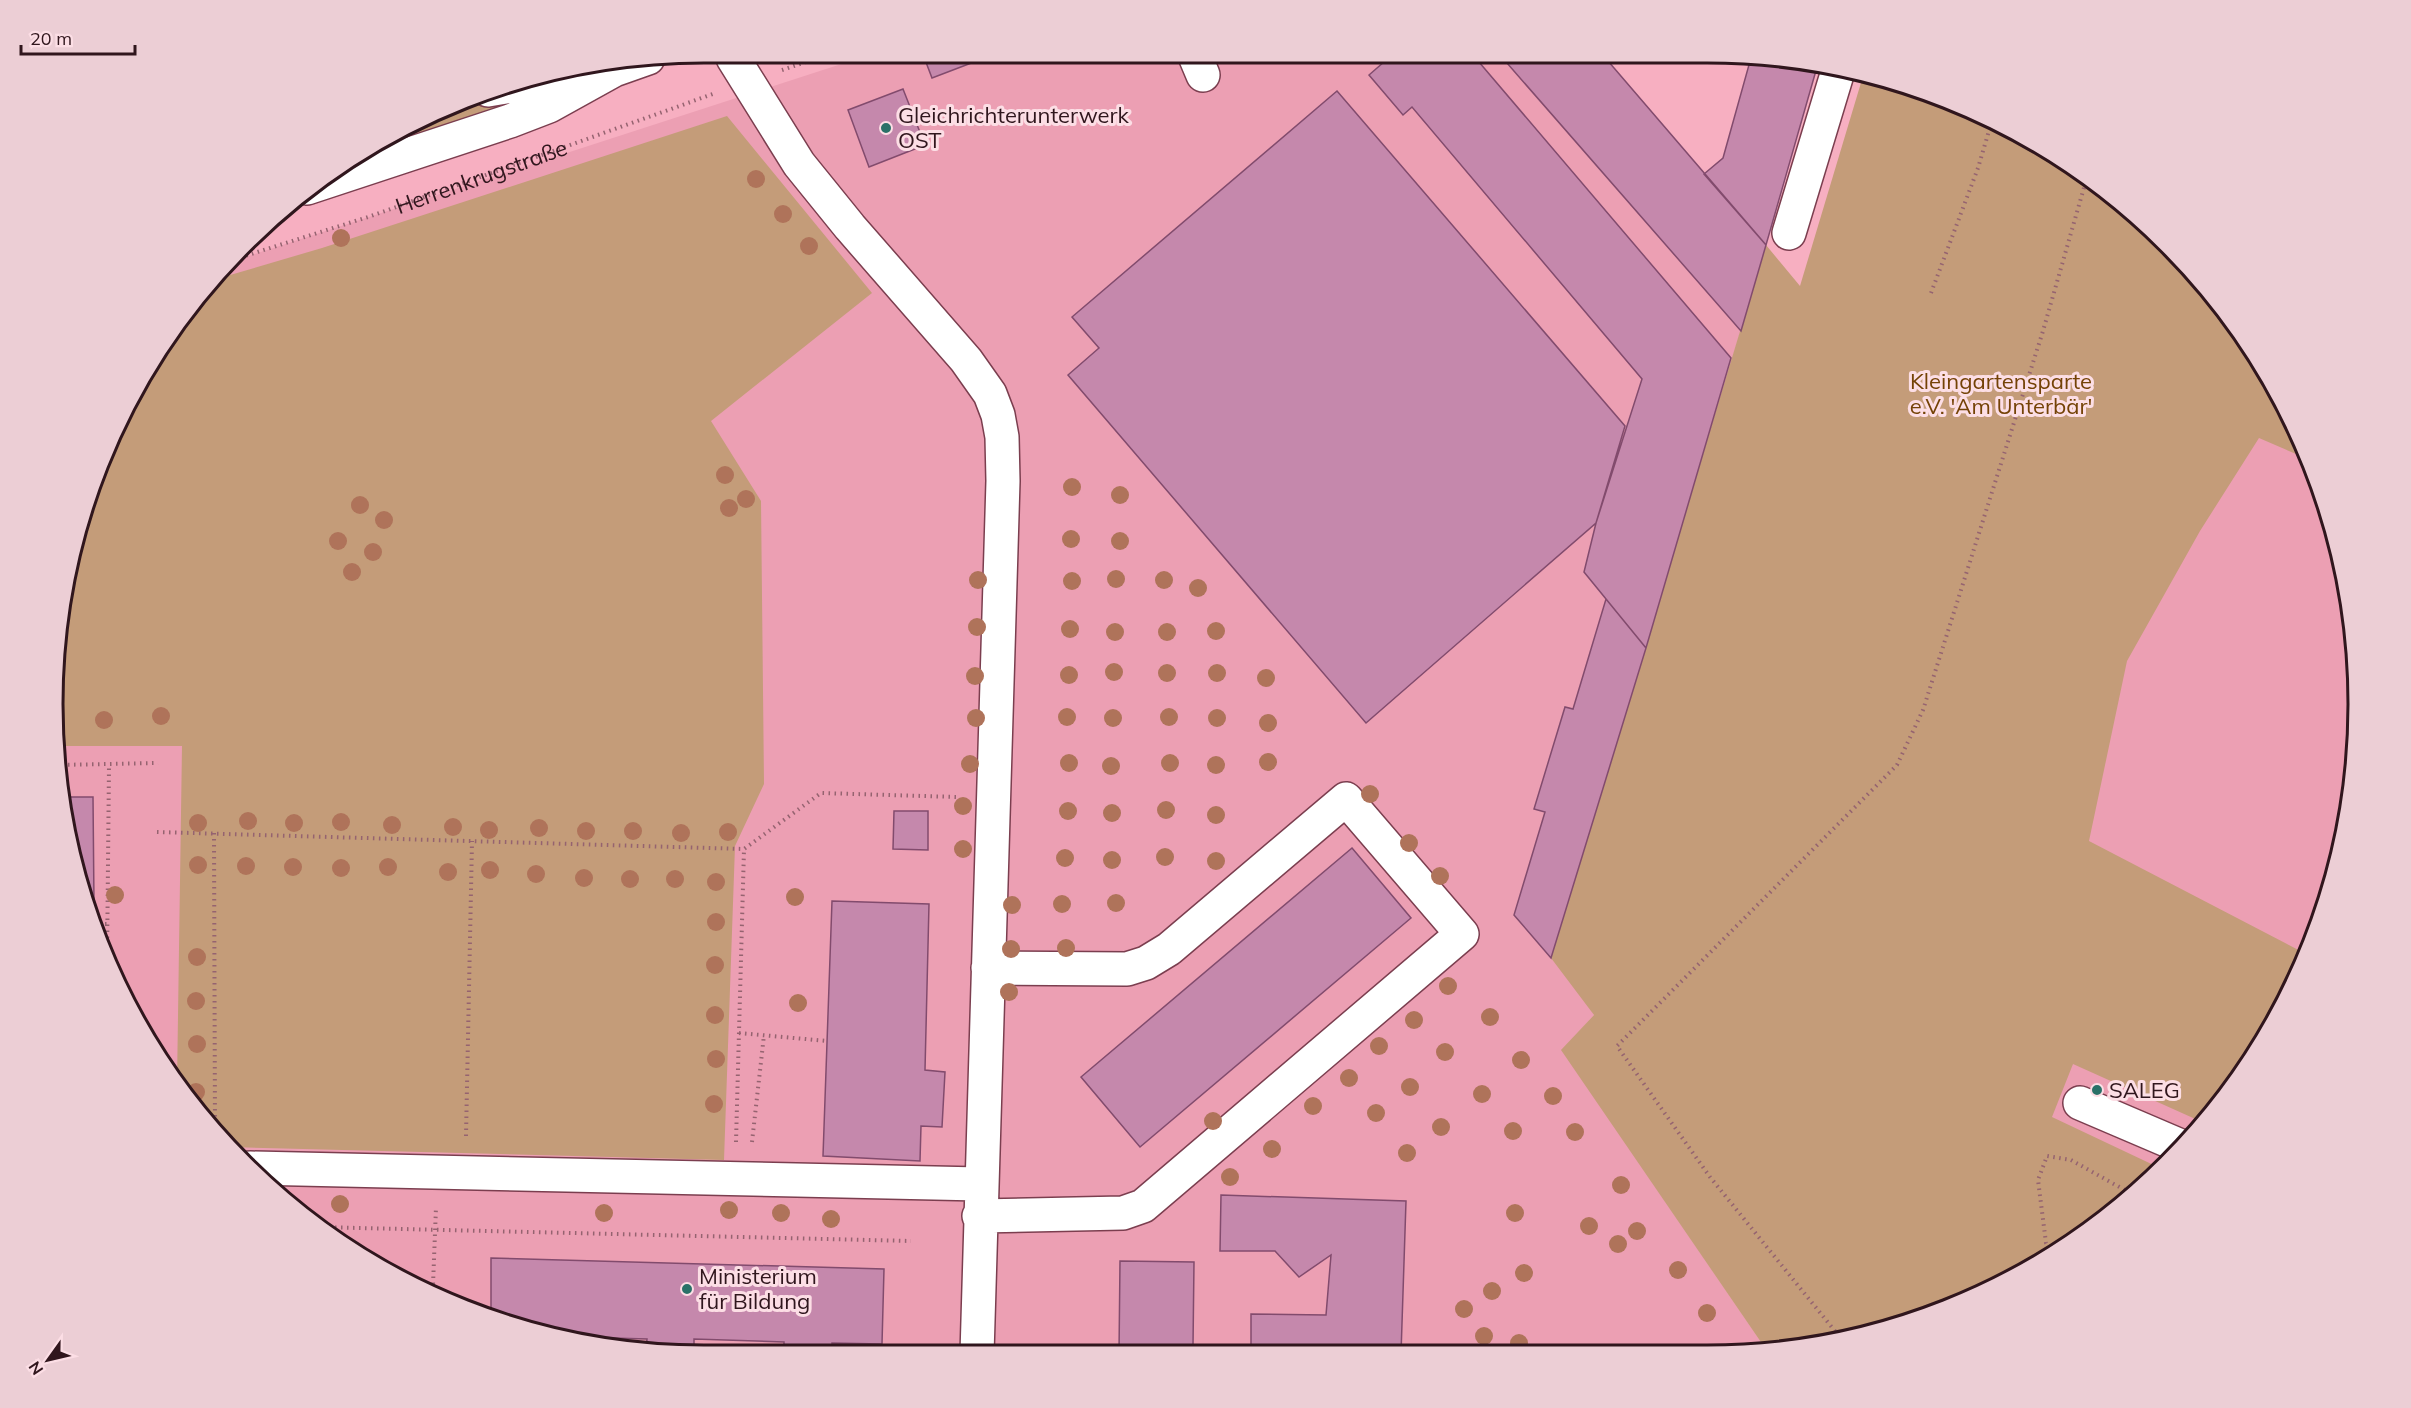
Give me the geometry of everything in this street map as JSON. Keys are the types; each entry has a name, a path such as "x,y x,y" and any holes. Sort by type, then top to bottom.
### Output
{"street":[{"path":"736,63 799,164 850,227 966,360 990,394 998,415 1003,481 976,1345"},
{"name":"Herrenkrugstraße","path":"339,178 549,106 619,68"},
{"name":"Herrenkrugstraße","path":"572,77 614,70"},
{"path":"1789,233 1836,76"},
{"path":"979,1216 1123,1213 1143,1206 1462,934 1346,799 1169,949 1146,963 1121,969 988,968"},
{"path":"2080,1103 2173,1143"},
{"path":"263,1168 980,1184"}],"path":[{"path":"772,74 804,63"},
{"name":"Herrenkrugstraße","path":"247,255 368,217 719,92"},
{"path":"1931,293 1990,128"},
{"path":"1836,1332 1710,1177 1617,1046 1897,765 1923,710 2043,331 2084,186"},
{"path":"66,765 158,764"},
{"path":"107,936 109,765"},
{"path":"157,832 744,849 821,793 992,798"},
{"path":"214,833 215,1118"},
{"path":"433,1285 435,1229 451,1172 472,841"},
{"path":"734,1179 744,849"},
{"path":"102,924 107,924"},
{"path":"739,1033 827,1041"},
{"path":"734,1179 750,1161 764,1035"},
{"path":"2048,1246 2038,1180 2047,1156 2071,1160 2125,1190"},
{"path":"334,1227 911,1241"}],"shaded area":[{"path":"844,63 1610,63 1766,245 1646,648 1585,1001 1594,1015 1562,1050 1761,1343 1707,1345 662,1344 579,1333 498,1311 420,1279 383,1259 314,1213 281,1186 222,1127 171,1060 129,988 97,910 85,870 68,788 64,746 64,662 68,620 75,579 97,498 129,420 149,383 195,314 245,257"},
{"path":"2269,396 2282,420 2314,498 2336,579 2343,620 2347,662 2347,746 2343,788 2326,870 2314,910 2282,988 2240,1060 2216,1094 2189,1127 2130,1186 2097,1213 2031,1256 2006,1097 2131,598"}],"green space":[{"name":"Kleingartensparte e.V. 'Am Unterbär'","path":"1861,82 1913,97 1991,129 2063,171 2130,222 2189,281 2216,314 2262,384 2282,420 2297,454 2259,438 2200,531 2127,661 2089,841 2299,950 2282,988 2262,1024 2240,1060 2195,1119 2073,1064 2052,1117 2152,1164 2097,1213 2027,1259 1991,1279 1952,1296 1873,1323 1832,1333 1761,1343 1561,1050 1594,1015 1551,958 1766,245 1800,286"},
{"path":"514,97 517,105 384,149 420,129 487,101"},
{"path":"727,116 872,293 711,421 761,501 764,784 735,846 724,1160 242,1147 222,1127 177,1069 182,746 64,746 64,662 75,579 97,498 129,420 149,383 195,314 227,276 322,248"}],"building":[{"path":"926,63 971,63 932,78"},
{"path":"1383,63 1480,63 1731,358 1646,648 1584,572 1596,523 1642,379 1412,107 1403,115 1369,75"},
{"path":"1507,63 1610,63 1766,245 1741,331"},
{"path":"1749,64 1816,72 1766,245 1704,174 1723,158"},
{"name":"Gleichrichterunterwerk OST","path":"903,89 925,145 869,167 848,110"},
{"path":"1337,91 1625,426 1596,523 1366,723 1068,375 1099,348 1072,317"},
{"path":"1606,599 1646,648 1551,958 1514,915 1545,812 1534,809 1565,707 1573,709"},
{"path":"70,797 93,797 94,900 75,829"},
{"path":"894,811 928,811 928,850 893,849"},
{"path":"1352,848 1411,918 1140,1147 1081,1077"},
{"path":"832,901 929,904 925,1070 945,1072 942,1127 921,1126 920,1161 823,1156"},
{"path":"1221,1195 1406,1201 1401,1345 1251,1345 1251,1314 1326,1315 1331,1255 1299,1277 1275,1251 1220,1251"},
{"name":"Ministerium für Bildung","path":"491,1258 884,1269 882,1344 784,1345 784,1342 694,1339 694,1345 662,1344 647,1343 647,1339 608,1338 579,1333 491,1308"},
{"path":"1120,1261 1194,1262 1193,1345 1119,1345"}],"place":[{"name":"Gleichrichterunterwerk OST","path":"886,128"},
{"name":"SALEG","path":"2097,1090"},
{"name":"Ministerium für Bildung","path":"687,1289"}]}
